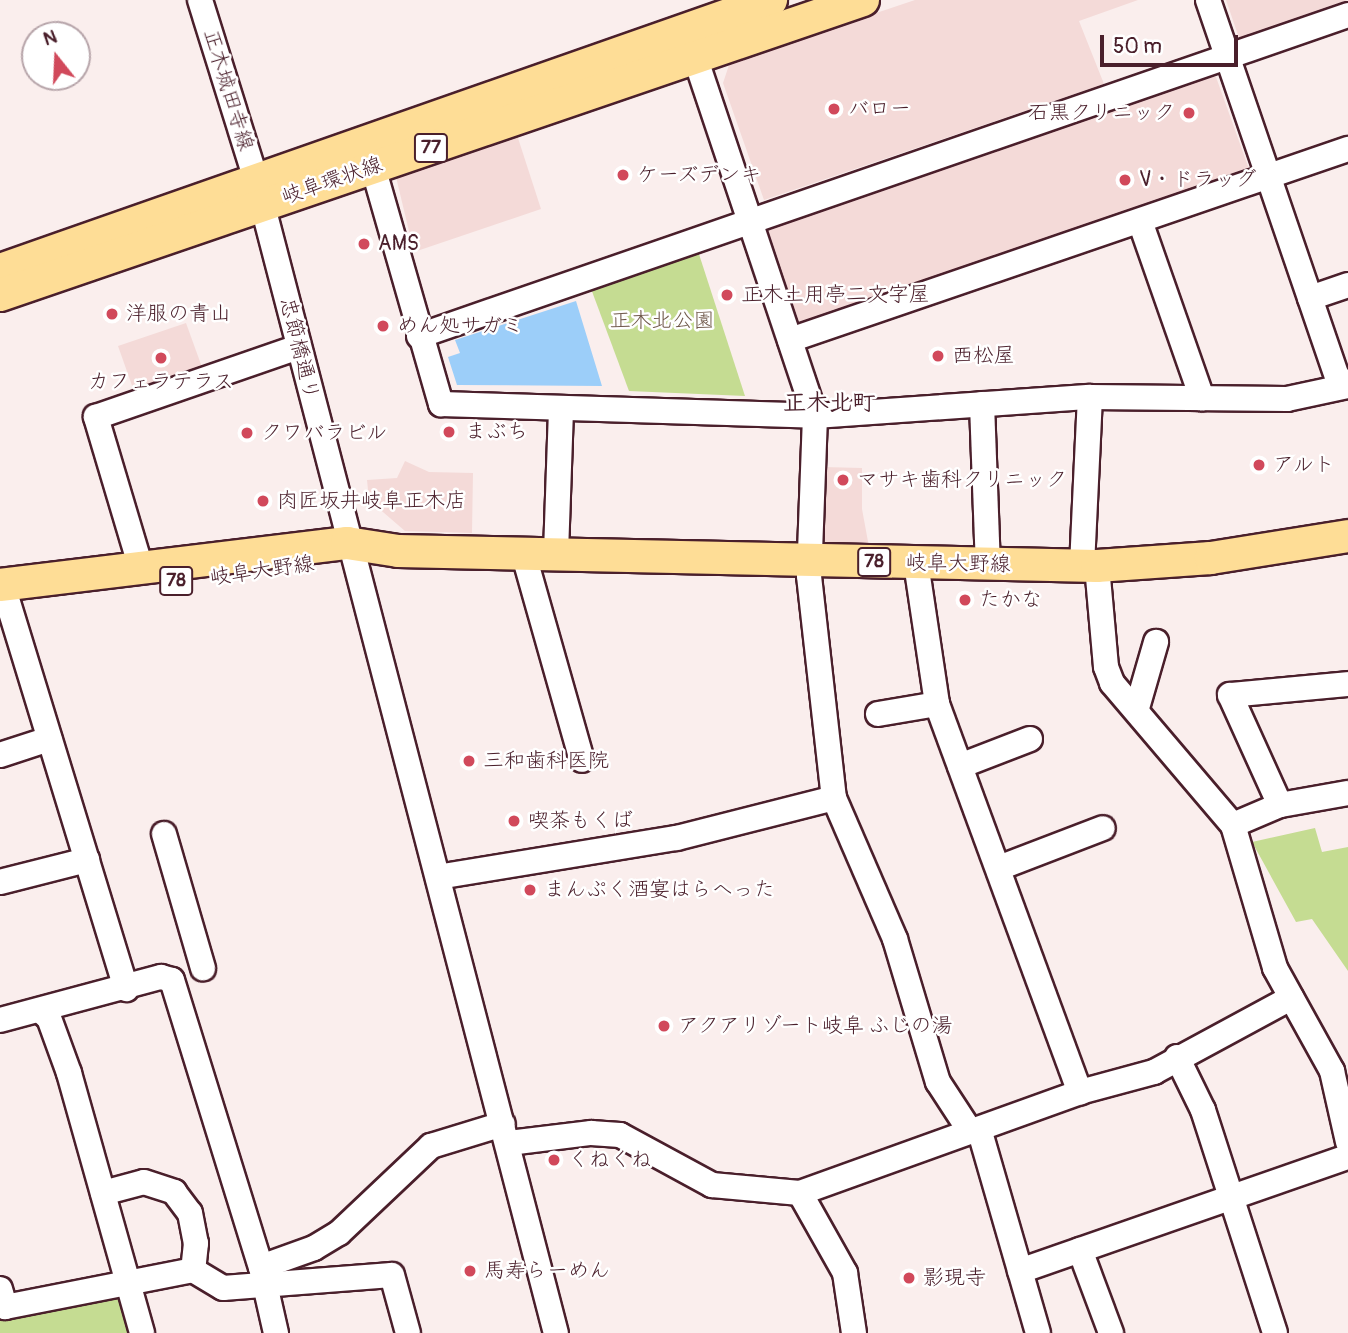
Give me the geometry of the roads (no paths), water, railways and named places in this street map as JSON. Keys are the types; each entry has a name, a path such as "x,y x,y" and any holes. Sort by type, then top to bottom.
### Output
{"main road":[{"name":"岐阜環状線","path":"0,295 259,192 685,29 771,0"},
{"name":"岐阜環状線","path":"0,270 259,192 373,167 695,60 863,0"},
{"name":"岐阜大野線","path":"2,595 141,568 350,551 523,552 988,566 1090,566 1212,558 1348,536"},
{"name":"岐阜大野線","path":"2,595 350,551"}],"street":[{"name":"正木城田寺線","path":"201,0 259,192"},
{"path":"1208,0 1338,376 1348,386"},
{"path":"419,335 1348,15"},
{"path":"685,29 815,416 808,561 822,725 834,798 895,939 938,1082 975,1132 1038,1333"},
{"path":"790,340 1348,149"},
{"path":"373,167 419,335 441,404 561,410 815,416 1090,397 1287,399 1348,386"},
{"name":"忠節橋通り","path":"259,192 350,551 506,1133 556,1333"},
{"path":"1140,221 1202,398"},
{"path":"1310,298 1348,285"},
{"path":"141,568 96,416 298,347"},
{"path":"1090,397 1090,566 1106,667 1112,683 1137,708 1233,825 1264,938 1292,998 1332,1071 1348,1142"},
{"path":"982,404 988,566"},
{"path":"556,553 561,410"},
{"path":"523,552 582,760"},
{"path":"916,563 937,705 1080,1092"},
{"path":"2,595 126,989"},
{"path":"1137,708 1156,642"},
{"path":"1280,805 1230,695 1348,684"},
{"path":"878,713 937,705"},
{"path":"0,755 49,738"},
{"path":"960,765 1030,739"},
{"path":"1233,825 1280,805 1348,793"},
{"path":"438,877 677,838 834,798"},
{"path":"999,868 1103,828"},
{"path":"164,834 203,968"},
{"path":"0,882 87,860"},
{"path":"0,1020 42,1012 55,1004 126,989 161,977 172,981 262,1276 276,1333"},
{"path":"0,1289 5,1307 193,1270 223,1288 262,1276 339,1233 431,1146 506,1133 620,1135 712,1185 800,1193 1080,1092 1154,1072 1177,1056 1292,998"},
{"path":"42,1012 48,1018 69,1073 142,1333"},
{"path":"1177,1056 1203,1110 1275,1333"},
{"path":"1020,1271 1348,1157"},
{"path":"103,1193 144,1182 174,1192 190,1213 196,1243 193,1270"},
{"path":"800,1193 845,1273 854,1333"},
{"path":"1080,1250 1111,1333"},
{"path":"262,1276 392,1275 408,1333"}],"water":[{"path":"576,301 602,386 457,385 448,357 460,353 455,340"}],"place":[{"name":"バロー","path":"834,109"},
{"name":"石黒クリニック","path":"1189,113"},
{"name":"ケーズデンキ","path":"623,175"},
{"name":"V・ドラッグ","path":"1125,180"},
{"name":"AMS","path":"364,244"},
{"name":"正木土用亭二文字屋","path":"727,295"},
{"name":"洋服の青山","path":"112,314"},
{"name":"めん処サガミ","path":"383,326"},
{"name":"西松屋","path":"938,356"},
{"name":"カフェラテラス","path":"161,358"},
{"name":"まぶち","path":"449,432"},
{"name":"クワバラビル","path":"247,433"},
{"name":"アルト","path":"1259,465"},
{"name":"マサキ歯科クリニック","path":"843,480"},
{"name":"肉匠坂井岐阜正木店","path":"263,501"},
{"name":"たかな","path":"965,600"},
{"name":"三和歯科医院","path":"469,761"},
{"name":"喫茶もくば","path":"514,821"},
{"name":"まんぷく酒宴はらへった","path":"530,890"},
{"name":"アクアリゾート岐阜 ふじの湯","path":"664,1026"},
{"name":"くねくね","path":"554,1160"},
{"name":"馬寿らーめん","path":"470,1271"},
{"name":"影現寺","path":"909,1278"}],"district":[{"name":"正木北町","path":"829,403"}],"park label":[{"name":"正木北公園","path":"662,321"}]}
